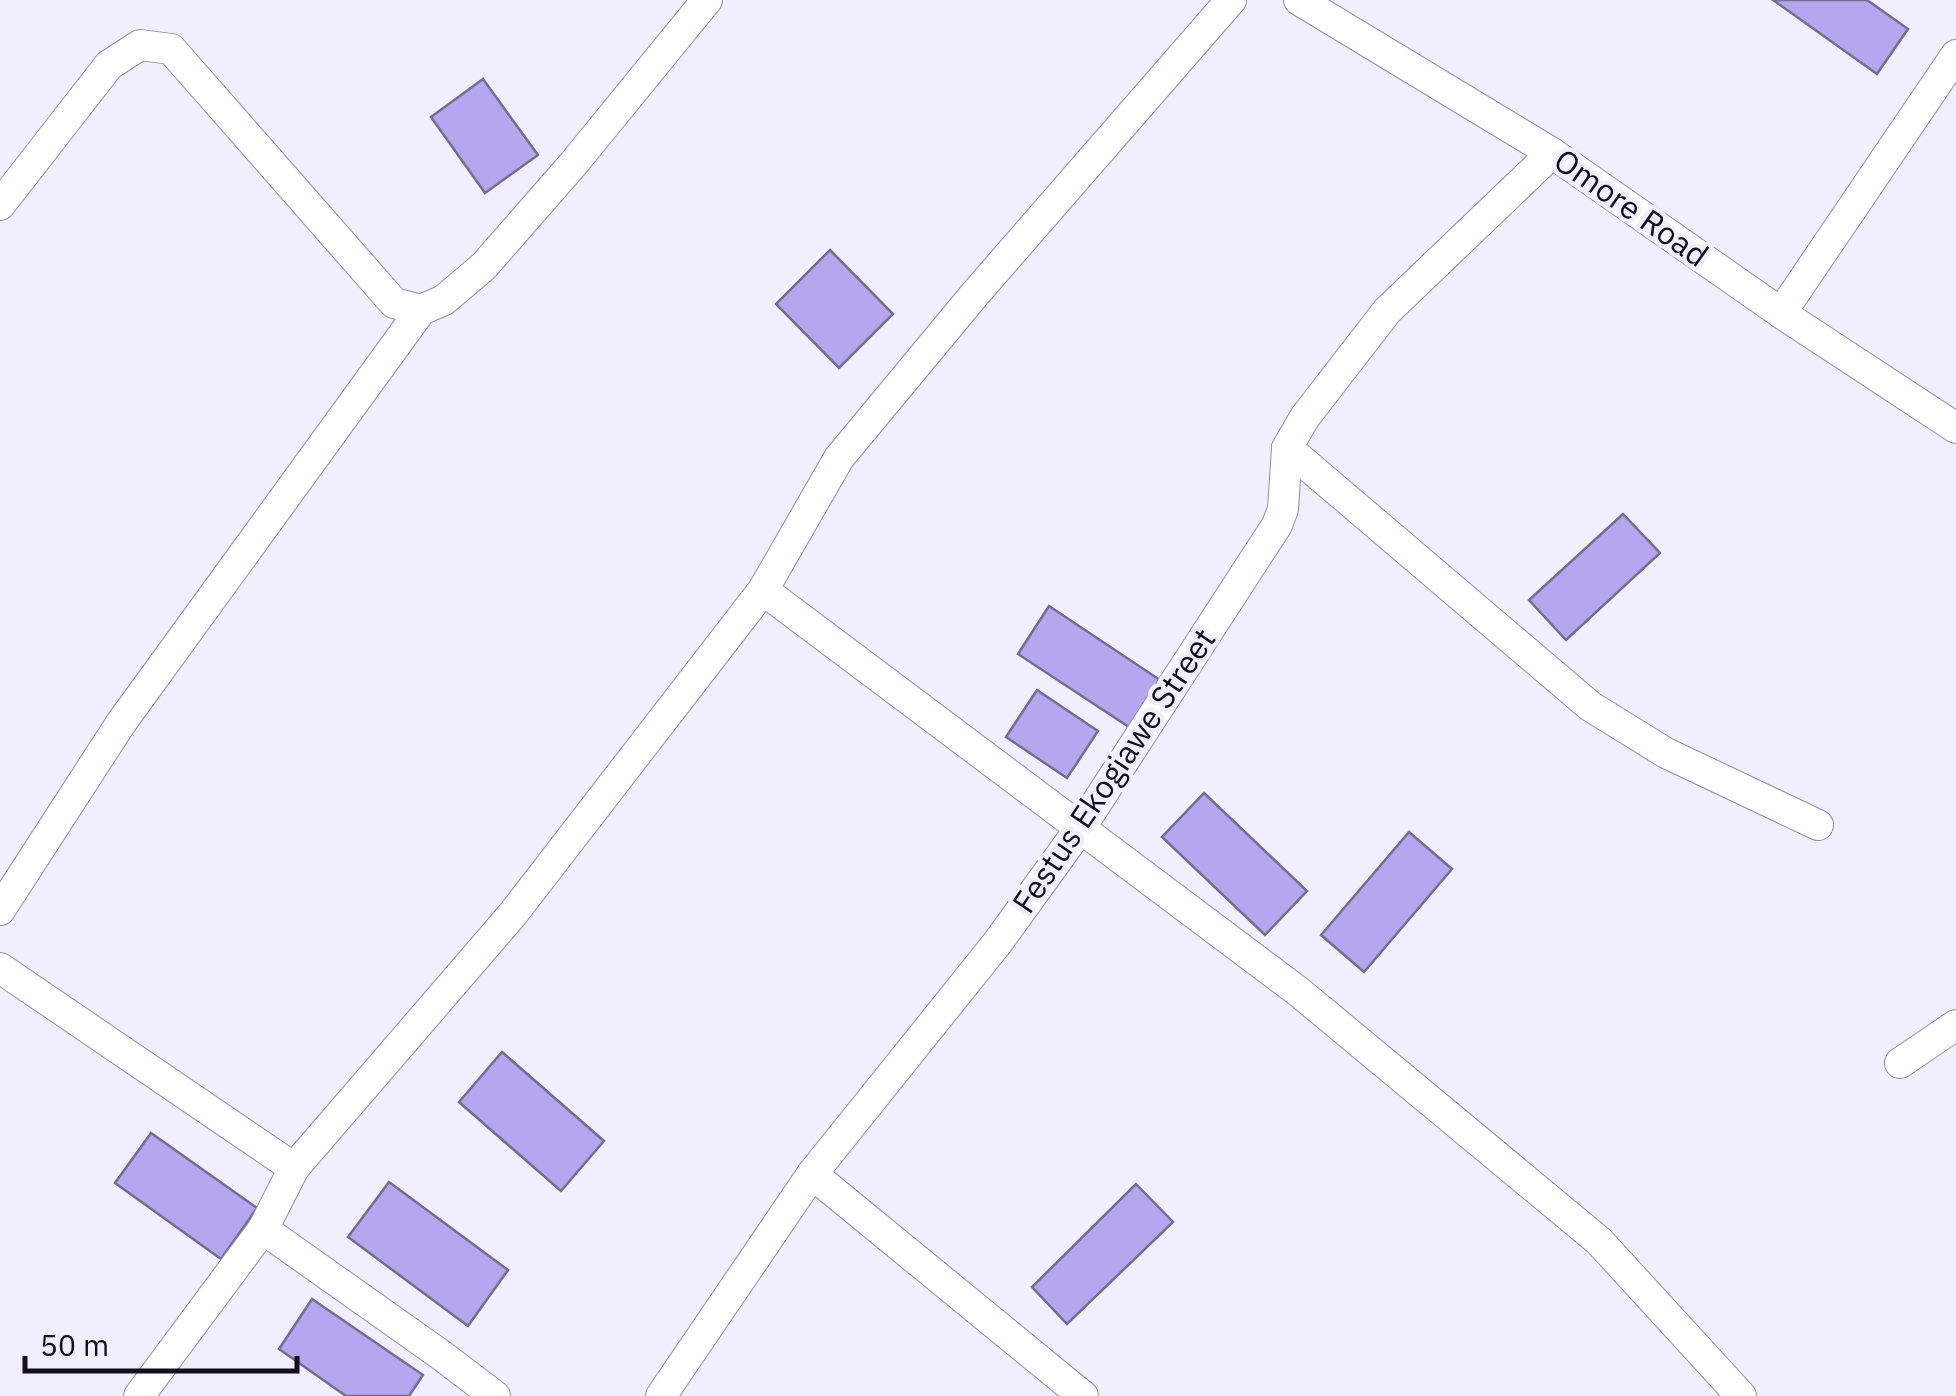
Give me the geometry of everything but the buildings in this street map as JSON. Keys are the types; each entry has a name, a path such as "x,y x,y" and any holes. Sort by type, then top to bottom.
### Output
{"street":[{"path":"0,910 121,723 421,310 444,300 484,266 707,0"},
{"path":"139,1396 262,1229 294,1168 512,915 762,590 839,458 975,294 1232,0"},
{"name":"Omore Road","path":"1299,0 1552,152 1781,313 1956,428"},
{"path":"0,205 110,65 140,45 172,49 394,304 421,310"},
{"path":"1781,313 1956,55"},
{"path":"1552,152 1387,311 1305,417 1286,448 1590,706 1666,754 1818,825"},
{"name":"Festus Ekogiawe Street","path":"661,1396 812,1174 998,942 1079,830 1278,526 1283,510 1286,448"},
{"path":"762,590 1298,992 1599,1241 1741,1396"},
{"path":"0,968 294,1168"},
{"path":"1900,1063 1956,1025"},
{"path":"812,1174 1083,1396"},
{"path":"262,1229 495,1396"}]}
